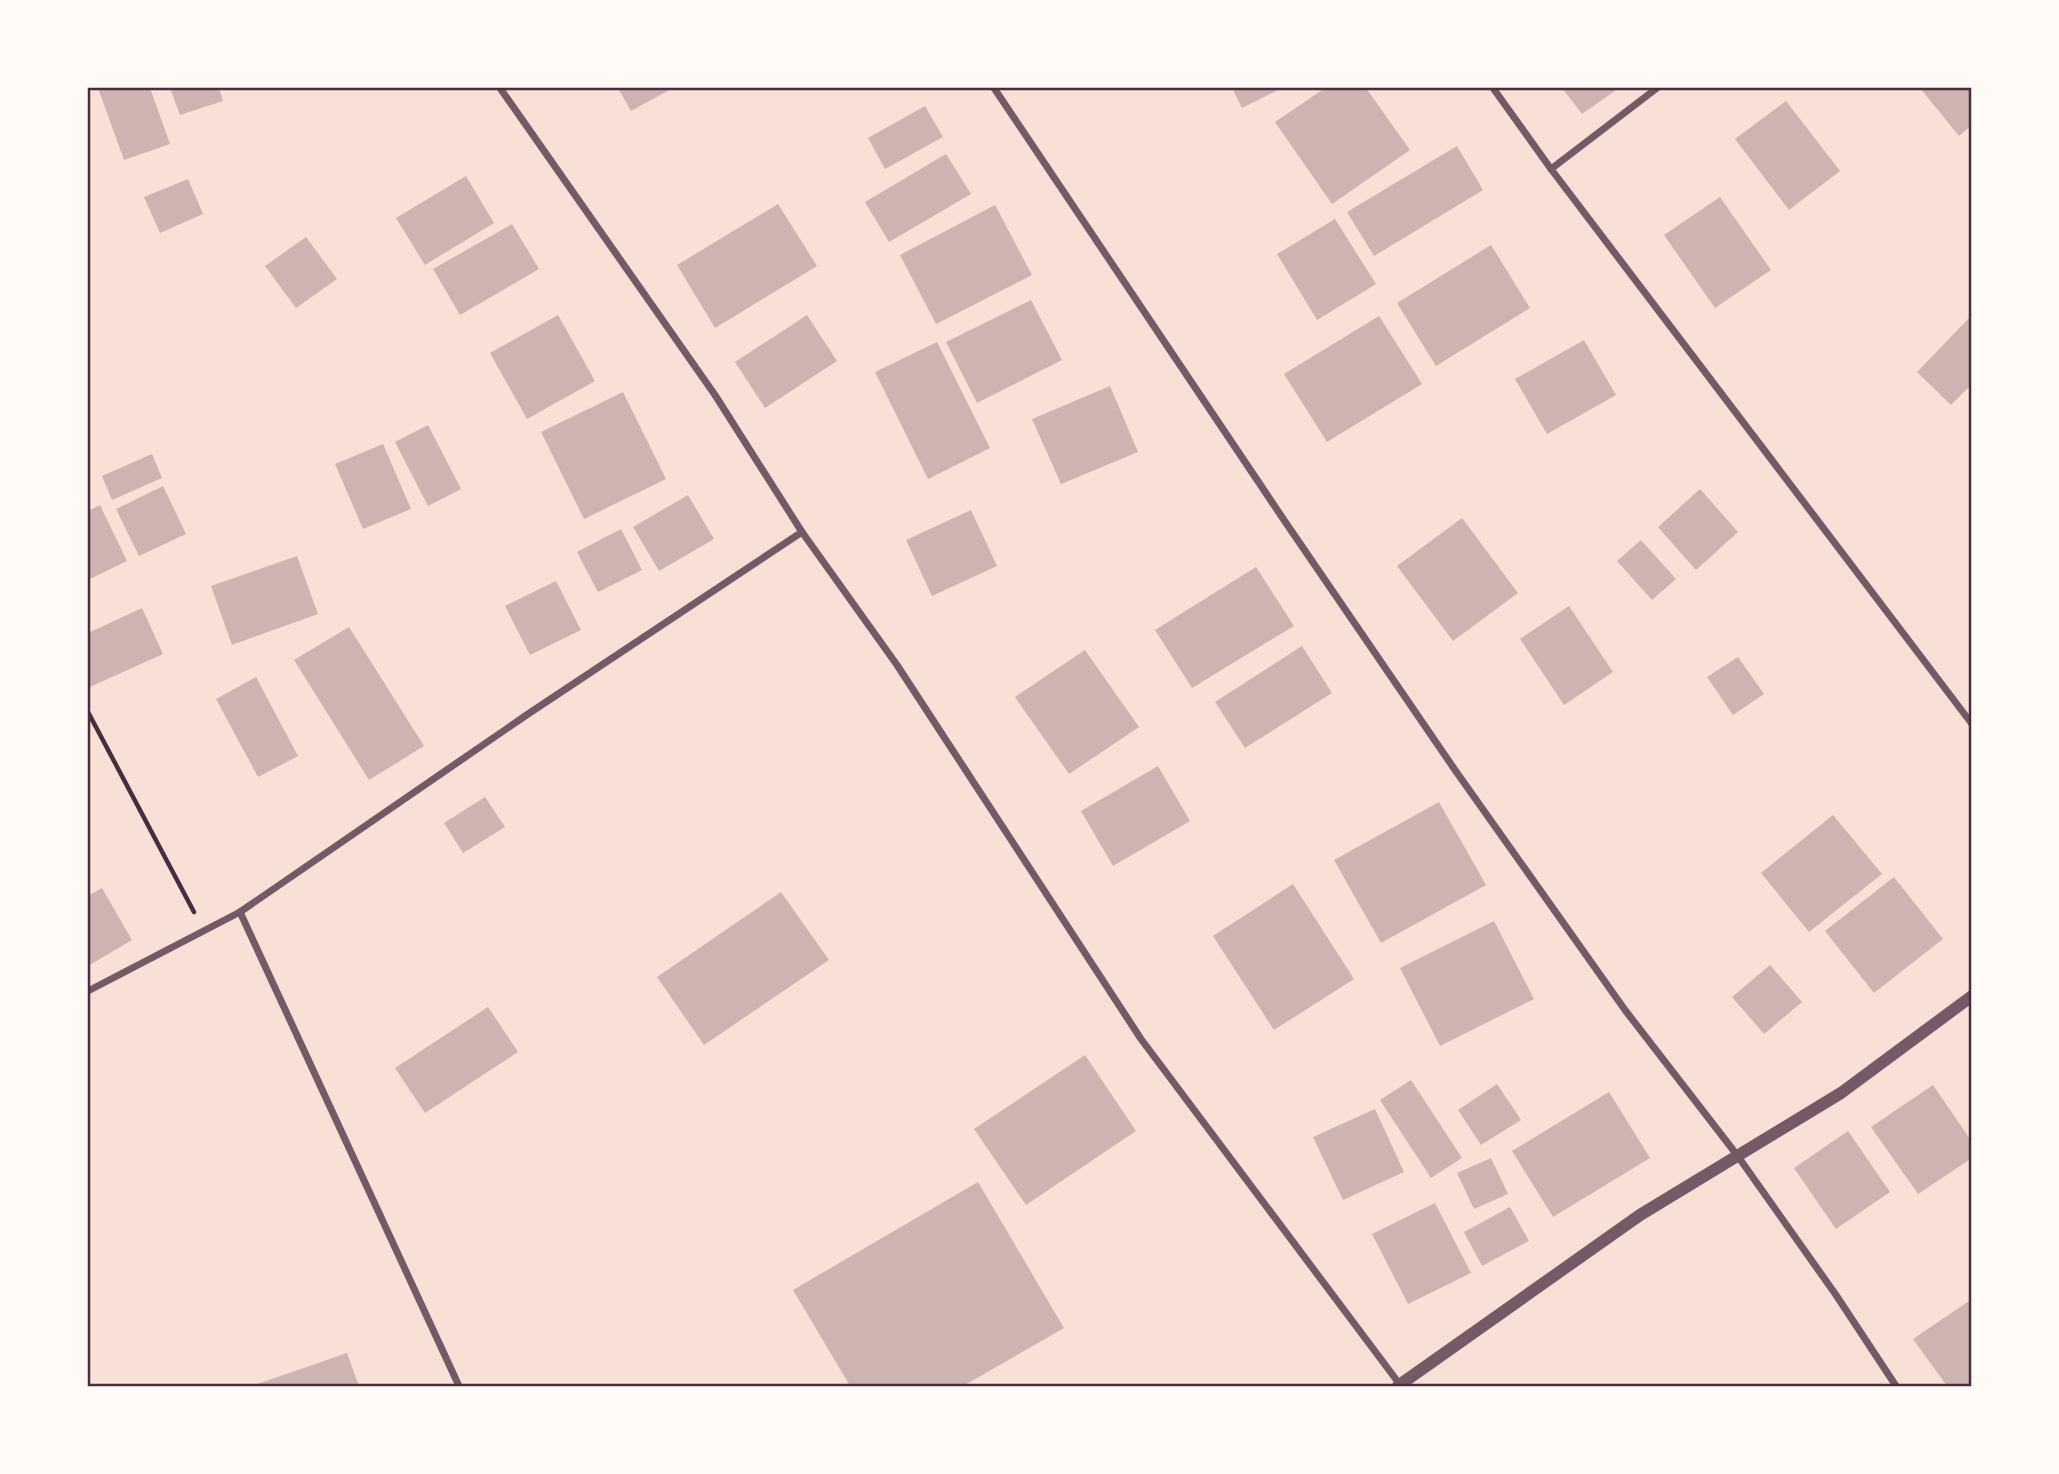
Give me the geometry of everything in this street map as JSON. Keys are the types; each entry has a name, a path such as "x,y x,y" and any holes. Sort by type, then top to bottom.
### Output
{"street":[{"path":"500,88 715,395 802,532 897,665 1141,1039 1400,1386 1640,1215 1841,1093 1972,996"},
{"path":"994,88 1278,512 1455,770 1625,1010 1737,1155 1836,1295 1896,1387"},
{"path":"1493,88 1551,169 1972,724"},
{"path":"1551,169 1657,88"},
{"path":"88,991 240,912 528,714 802,532"},
{"path":"240,912 459,1387"}],"path":[{"path":"88,712 203,931"}],"building":[{"path":"98,88 150,88 170,144 124,160"},
{"path":"170,88 219,88 223,101 180,115"},
{"path":"618,88 673,88 631,111"},
{"path":"1232,88 1282,88 1242,108"},
{"path":"1325,88 1366,88 1410,150 1332,204 1275,122"},
{"path":"1562,88 1619,88 1582,114"},
{"path":"1920,88 1972,88 1972,125 1959,136"},
{"path":"1786,101 1840,171 1789,210 1735,139"},
{"path":"925,106 943,137 885,169 868,138"},
{"path":"1457,146 1483,190 1374,256 1347,212"},
{"path":"946,154 971,194 889,242 865,202"},
{"path":"466,176 494,223 425,265 396,218"},
{"path":"188,179 203,214 160,233 144,197"},
{"path":"1720,197 1771,270 1715,308 1664,235"},
{"path":"778,204 817,266 715,328 677,265"},
{"path":"995,205 1032,275 936,324 900,255"},
{"path":"1335,219 1376,284 1317,320 1277,254"},
{"path":"512,224 539,269 460,315 433,269"},
{"path":"306,237 337,279 296,308 265,266"},
{"path":"1491,245 1530,308 1436,366 1397,303"},
{"path":"1031,300 1062,360 977,403 946,342"},
{"path":"558,315 595,381 527,419 490,353"},
{"path":"807,315 837,361 765,408 735,362"},
{"path":"1972,315 1972,384 1951,405 1917,372"},
{"path":"1379,316 1422,384 1327,442 1284,374"},
{"path":"1584,340 1616,395 1547,434 1515,379"},
{"path":"937,342 990,448 928,479 875,372"},
{"path":"1110,386 1138,452 1061,484 1032,419"},
{"path":"623,392 666,479 584,519 541,432"},
{"path":"428,425 461,489 428,506 395,442"},
{"path":"383,444 411,509 363,529 335,464"},
{"path":"152,454 162,478 112,500 102,476"},
{"path":"163,486 186,534 139,556 116,509"},
{"path":"1700,489 1738,532 1696,570 1658,527"},
{"path":"688,495 714,539 659,571 633,527"},
{"path":"100,505 127,561 88,580 88,511"},
{"path":"971,510 997,566 932,596 906,540"},
{"path":"1462,518 1518,593 1453,641 1397,566"},
{"path":"621,529 642,570 598,592 577,552"},
{"path":"1641,540 1676,579 1652,600 1617,561"},
{"path":"297,556 318,614 232,645 211,586"},
{"path":"1256,567 1294,626 1192,688 1155,630"},
{"path":"556,581 581,630 530,655 505,606"},
{"path":"1569,606 1613,672 1564,705 1520,639"},
{"path":"142,608 163,654 90,687 88,633"},
{"path":"349,627 424,746 369,780 294,660"},
{"path":"1302,646 1332,693 1245,748 1215,702"},
{"path":"1085,650 1139,727 1069,774 1015,697"},
{"path":"1738,657 1764,694 1733,715 1707,677"},
{"path":"256,677 298,756 258,777 216,699"},
{"path":"1158,766 1190,821 1113,866 1081,811"},
{"path":"485,797 505,827 463,853 444,823"},
{"path":"1439,802 1486,885 1381,943 1334,860"},
{"path":"1833,815 1882,874 1809,932 1761,873"},
{"path":"1894,877 1943,939 1874,993 1825,931"},
{"path":"1293,884 1354,979 1274,1030 1213,936"},
{"path":"102,888 132,940 88,966 88,896"},
{"path":"781,892 829,960 704,1045 657,977"},
{"path":"1494,921 1534,999 1440,1046 1400,968"},
{"path":"1770,965 1802,1002 1764,1034 1732,997"},
{"path":"488,1007 518,1052 425,1113 395,1068"},
{"path":"1085,1055 1136,1131 1026,1205 974,1129"},
{"path":"1411,1080 1462,1158 1431,1178 1380,1100"},
{"path":"1497,1084 1521,1120 1481,1145 1458,1110"},
{"path":"1933,1085 1972,1142 1972,1158 1918,1194 1871,1127"},
{"path":"1609,1092 1650,1158 1553,1217 1512,1151"},
{"path":"1375,1109 1404,1172 1343,1200 1313,1137"},
{"path":"1848,1131 1890,1192 1836,1229 1794,1168"},
{"path":"1491,1158 1508,1194 1474,1209 1457,1173"},
{"path":"978,1182 1064,1328 963,1386 850,1386 793,1290"},
{"path":"1435,1203 1471,1273 1408,1304 1372,1234"},
{"path":"1510,1207 1529,1241 1482,1266 1464,1232"},
{"path":"1972,1299 1972,1386 1947,1386 1913,1339"},
{"path":"347,1353 359,1386 252,1386"}]}
